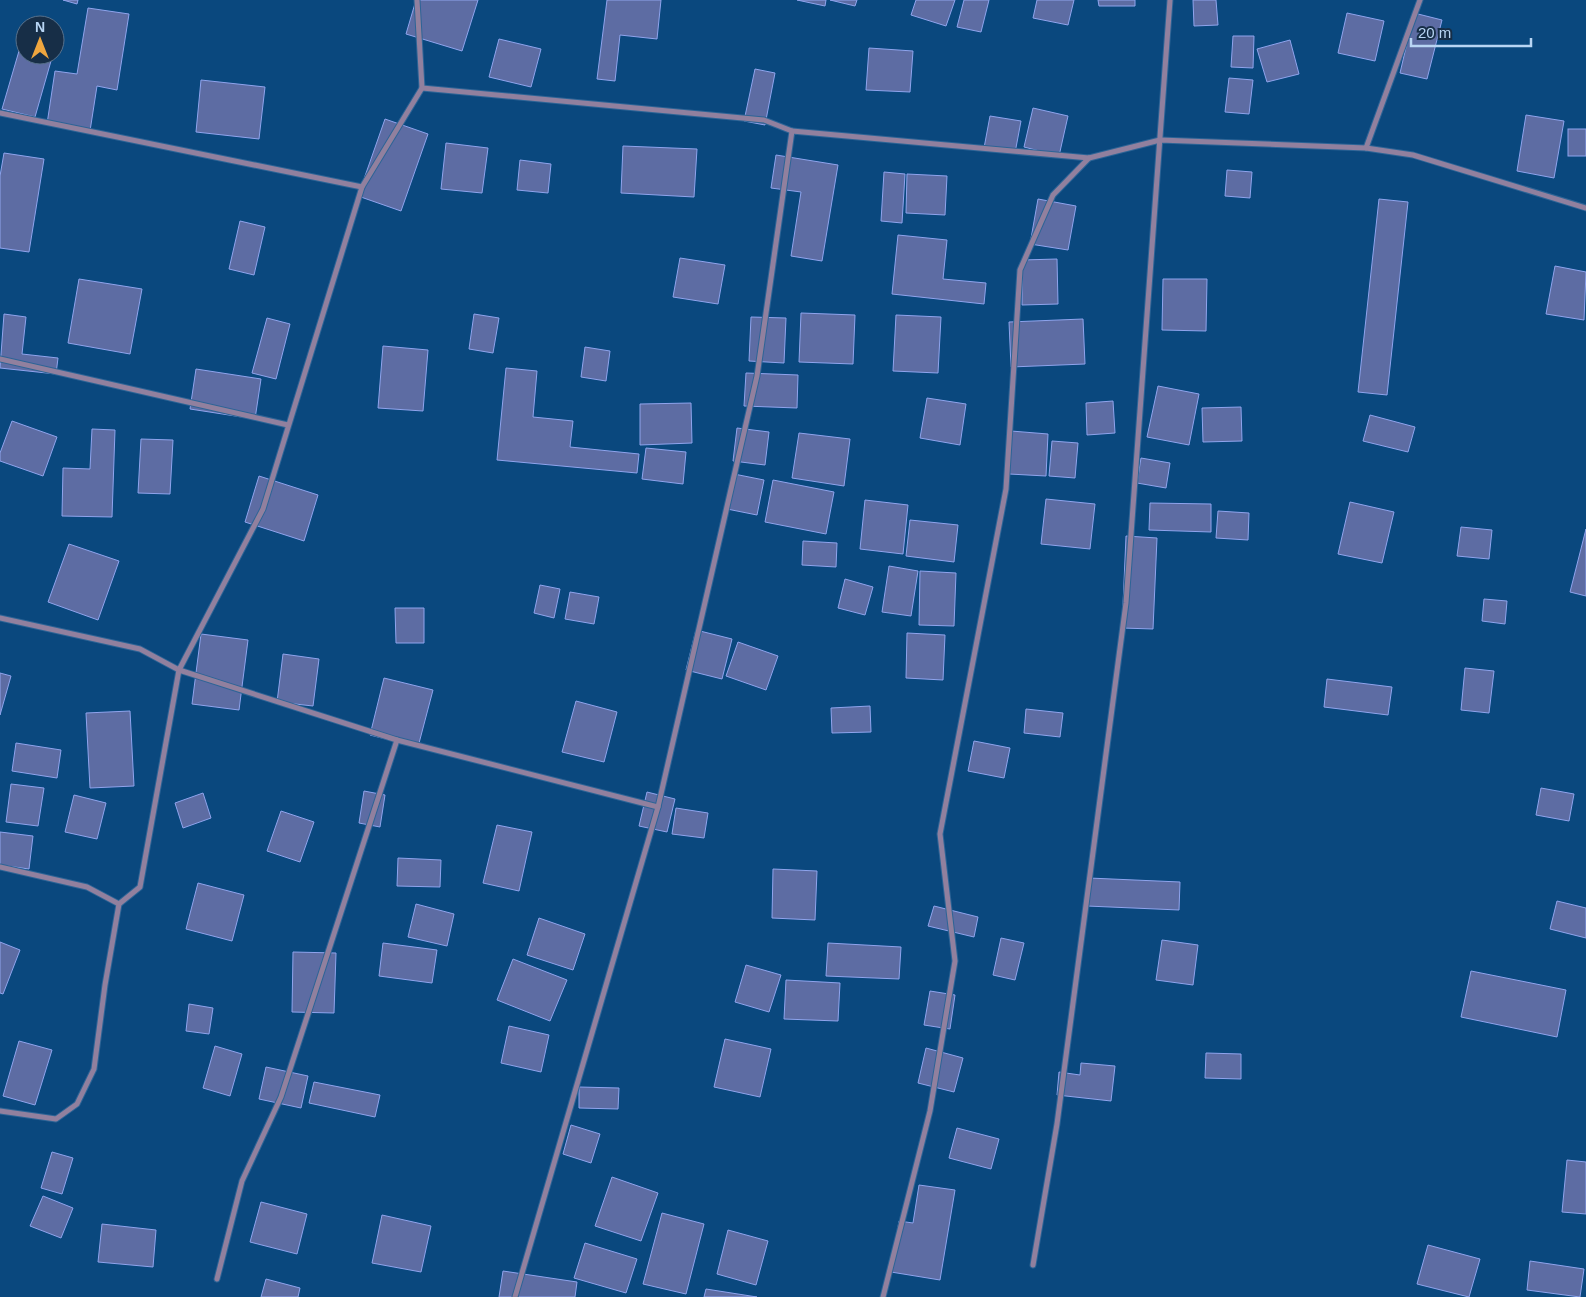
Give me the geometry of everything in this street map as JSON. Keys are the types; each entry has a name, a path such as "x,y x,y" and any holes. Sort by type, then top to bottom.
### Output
{"street":[{"path":"0,1111 56,1118 77,1104 94,1069 105,985 119,904 140,887 179,670 263,509 362,187 422,88 417,0"},
{"path":"1034,1265 1081,951 1126,603 1170,0"},
{"path":"1366,148 1420,0"},
{"path":"422,88 764,120 792,131 1089,158 1160,140 1366,148 1413,155 1586,208"},
{"path":"0,113 362,187"},
{"path":"516,1297 658,807 757,376 792,131"},
{"path":"883,1297 930,1111 955,961 940,834 1006,489 1020,270 1053,196 1089,158"},
{"path":"0,359 288,425"},
{"path":"0,618 140,649 179,670 397,740 658,807"},
{"path":"217,1279 242,1181 281,1097 397,740"},
{"path":"0,867 87,887 119,904"}],"building":[{"path":"63,0 78,0 77,4"},
{"path":"416,0 478,0 462,51 406,34"},
{"path":"607,0 661,0 657,39 620,35 615,81 597,79"},
{"path":"797,0 826,0 825,6"},
{"path":"830,0 857,0 855,6"},
{"path":"916,0 955,0 946,26 911,15"},
{"path":"964,0 989,0 981,32 957,27"},
{"path":"1037,0 1074,0 1068,25 1033,18"},
{"path":"1098,0 1135,0 1135,6 1099,6"},
{"path":"1193,0 1216,0 1218,25 1194,26"},
{"path":"88,8 129,14 117,90 97,86 90,131 47,124 55,71 77,74"},
{"path":"1347,13 1384,21 1375,61 1338,53"},
{"path":"1414,13 1442,20 1427,79 1400,73"},
{"path":"1233,36 1254,36 1253,68 1231,67"},
{"path":"499,39 541,49 531,87 489,77"},
{"path":"1290,40 1299,74 1267,82 1257,49"},
{"path":"869,48 913,51 910,92 866,90"},
{"path":"15,65 50,65 35,117 2,109"},
{"path":"755,69 775,73 765,125 744,121"},
{"path":"1229,78 1253,80 1249,114 1225,112"},
{"path":"201,80 265,87 259,139 196,132"},
{"path":"1033,108 1068,116 1059,156 1024,147"},
{"path":"1526,115 1564,121 1554,178 1517,171"},
{"path":"990,116 1021,121 1015,153 984,148"},
{"path":"385,119 428,134 401,211 358,196"},
{"path":"1568,129 1586,129 1586,156 1568,156"},
{"path":"446,143 488,148 482,193 441,189"},
{"path":"623,146 697,149 694,197 621,193"},
{"path":"4,153 44,159 29,252 0,248 0,176"},
{"path":"776,155 838,165 822,261 791,256 801,192 771,188"},
{"path":"520,160 551,164 548,193 517,190"},
{"path":"1227,170 1252,172 1250,198 1225,196"},
{"path":"884,172 905,174 902,223 881,221"},
{"path":"907,174 947,176 945,215 906,213"},
{"path":"1038,199 1076,206 1068,250 1030,244"},
{"path":"1379,199 1408,202 1387,395 1358,392"},
{"path":"240,221 265,227 254,275 229,269"},
{"path":"898,235 947,240 943,279 986,283 984,304 892,294"},
{"path":"680,258 725,265 718,304 673,297"},
{"path":"1057,259 1058,304 1022,305 1022,260"},
{"path":"1555,266 1586,272 1584,320 1546,314"},
{"path":"79,279 142,289 130,354 68,343"},
{"path":"1163,279 1207,279 1206,331 1162,330"},
{"path":"801,313 855,315 853,364 799,362"},
{"path":"4,314 26,317 22,354 58,358 56,374 0,368"},
{"path":"474,314 499,318 493,353 469,349"},
{"path":"896,315 941,317 938,373 893,371"},
{"path":"751,317 786,318 784,363 749,361"},
{"path":"267,318 290,324 276,379 252,373"},
{"path":"1083,319 1085,364 1011,367 1009,322"},
{"path":"383,346 428,350 423,411 378,408"},
{"path":"585,347 610,351 606,381 581,377"},
{"path":"506,368 537,371 533,417 573,421 570,447 639,454 637,473 497,460"},
{"path":"196,369 261,379 255,419 190,409"},
{"path":"746,373 798,375 797,408 744,406"},
{"path":"1158,386 1199,394 1189,445 1147,437"},
{"path":"927,398 966,404 960,445 920,438"},
{"path":"1113,401 1115,433 1087,435 1086,403"},
{"path":"691,403 692,443 640,445 640,404"},
{"path":"1241,407 1242,441 1203,442 1202,408"},
{"path":"1370,415 1415,427 1408,452 1363,441"},
{"path":"12,421 57,437 43,476 0,461 0,453"},
{"path":"737,428 769,432 765,465 733,461"},
{"path":"92,429 115,430 112,517 62,516 63,468 90,469"},
{"path":"1011,431 1048,434 1046,476 1009,474"},
{"path":"799,433 850,439 844,486 792,478"},
{"path":"141,439 173,440 170,494 138,493"},
{"path":"1052,441 1078,443 1075,478 1049,476"},
{"path":"646,448 686,452 683,484 642,479"},
{"path":"1141,458 1170,463 1166,488 1137,483"},
{"path":"734,474 764,480 757,515 727,509"},
{"path":"259,476 318,495 304,541 245,522"},
{"path":"773,480 834,492 826,534 765,522"},
{"path":"1046,499 1095,504 1090,549 1041,544"},
{"path":"865,500 908,505 903,554 860,549"},
{"path":"1350,502 1394,512 1382,563 1338,554"},
{"path":"1150,503 1211,504 1211,532 1149,530"},
{"path":"1218,511 1249,513 1248,540 1216,538"},
{"path":"910,520 958,525 954,562 906,556"},
{"path":"1461,527 1492,530 1489,559 1457,556"},
{"path":"1586,529 1586,596 1570,592"},
{"path":"1126,536 1157,538 1153,629 1122,628"},
{"path":"803,541 837,543 836,567 802,565"},
{"path":"69,544 119,561 98,620 48,602"},
{"path":"889,566 918,571 911,616 882,612"},
{"path":"920,571 956,573 954,626 919,625"},
{"path":"845,579 873,587 865,615 838,608"},
{"path":"540,585 560,589 554,618 534,613"},
{"path":"570,592 599,597 594,624 565,619"},
{"path":"1484,599 1507,601 1505,624 1482,621"},
{"path":"395,608 424,608 424,643 396,643"},
{"path":"696,630 732,639 722,679 686,670"},
{"path":"907,633 945,635 943,680 906,678"},
{"path":"201,634 248,640 239,710 192,704"},
{"path":"738,642 778,656 766,690 726,676"},
{"path":"283,654 319,659 313,706 277,702"},
{"path":"1465,668 1494,671 1489,713 1461,710"},
{"path":"0,673 11,676 0,715"},
{"path":"384,678 433,690 418,747 370,735"},
{"path":"1327,679 1392,687 1388,715 1324,707"},
{"path":"576,701 617,712 604,762 562,752"},
{"path":"870,706 871,732 832,733 831,708"},
{"path":"1026,709 1063,713 1060,737 1024,733"},
{"path":"130,711 134,786 90,788 86,713"},
{"path":"974,741 1010,748 1004,778 968,771"},
{"path":"16,743 61,750 57,778 12,771"},
{"path":"11,784 44,788 38,826 6,822"},
{"path":"1541,788 1574,794 1569,821 1536,815"},
{"path":"364,791 385,795 380,827 359,823"},
{"path":"647,792 675,799 667,832 639,826"},
{"path":"203,793 211,818 183,828 175,803"},
{"path":"74,795 106,803 97,839 65,832"},
{"path":"676,808 708,813 704,838 672,834"},
{"path":"281,811 314,822 300,862 267,851"},
{"path":"497,825 532,832 519,891 483,883"},
{"path":"0,832 33,836 29,869 0,865"},
{"path":"398,858 441,860 440,887 397,886"},
{"path":"773,869 817,871 815,920 772,918"},
{"path":"1089,878 1180,882 1179,910 1087,906"},
{"path":"198,883 244,895 232,941 186,929"},
{"path":"1557,901 1586,908 1586,938 1550,929"},
{"path":"416,904 454,914 447,946 408,937"},
{"path":"934,906 978,917 974,937 928,926"},
{"path":"539,918 585,934 573,970 527,955"},
{"path":"1001,938 1024,943 1015,980 993,975"},
{"path":"1162,940 1198,945 1193,985 1156,980"},
{"path":"0,942 20,950 3,994 0,993"},
{"path":"383,943 437,950 432,983 379,976"},
{"path":"828,943 901,947 899,979 826,976"},
{"path":"293,952 336,953 334,1013 292,1012"},
{"path":"513,959 567,980 550,1021 497,1000"},
{"path":"746,965 781,975 769,1012 735,1002"},
{"path":"1471,971 1566,990 1557,1037 1461,1017"},
{"path":"786,980 840,983 838,1021 784,1019"},
{"path":"930,991 955,995 950,1029 924,1025"},
{"path":"189,1004 213,1008 209,1034 186,1031"},
{"path":"509,1026 549,1035 541,1072 501,1063"},
{"path":"725,1039 771,1049 760,1097 714,1087"},
{"path":"19,1041 52,1050 35,1105 3,1096"},
{"path":"215,1046 242,1054 230,1096 203,1088"},
{"path":"926,1048 963,1058 954,1092 918,1083"},
{"path":"1206,1053 1241,1054 1241,1079 1205,1078"},
{"path":"1081,1063 1115,1066 1111,1101 1057,1095 1059,1072 1080,1075"},
{"path":"266,1067 308,1076 301,1108 259,1099"},
{"path":"314,1082 380,1095 375,1117 309,1103"},
{"path":"579,1087 619,1088 618,1109 579,1108"},
{"path":"571,1125 600,1134 591,1163 563,1154"},
{"path":"957,1128 999,1139 991,1169 949,1158"},
{"path":"52,1152 73,1158 62,1194 41,1188"},
{"path":"1567,1160 1586,1162 1586,1214 1562,1212"},
{"path":"612,1177 658,1193 641,1241 595,1226"},
{"path":"919,1185 955,1190 940,1280 891,1272 899,1221 913,1223"},
{"path":"43,1196 73,1208 61,1238 30,1226"},
{"path":"261,1202 307,1214 297,1254 250,1242"},
{"path":"662,1213 704,1224 686,1294 643,1284"},
{"path":"382,1215 431,1226 421,1272 372,1263"},
{"path":"102,1224 156,1230 153,1267 98,1262"},
{"path":"728,1230 768,1241 756,1285 717,1274"},
{"path":"585,1243 637,1259 626,1293 574,1278"},
{"path":"1428,1245 1480,1259 1469,1297 1417,1284"},
{"path":"1530,1261 1584,1269 1580,1297 1527,1290"},
{"path":"503,1271 577,1282 575,1297 499,1297"},
{"path":"266,1279 300,1288 298,1297 261,1297"},
{"path":"706,1289 757,1297 704,1297"}]}
